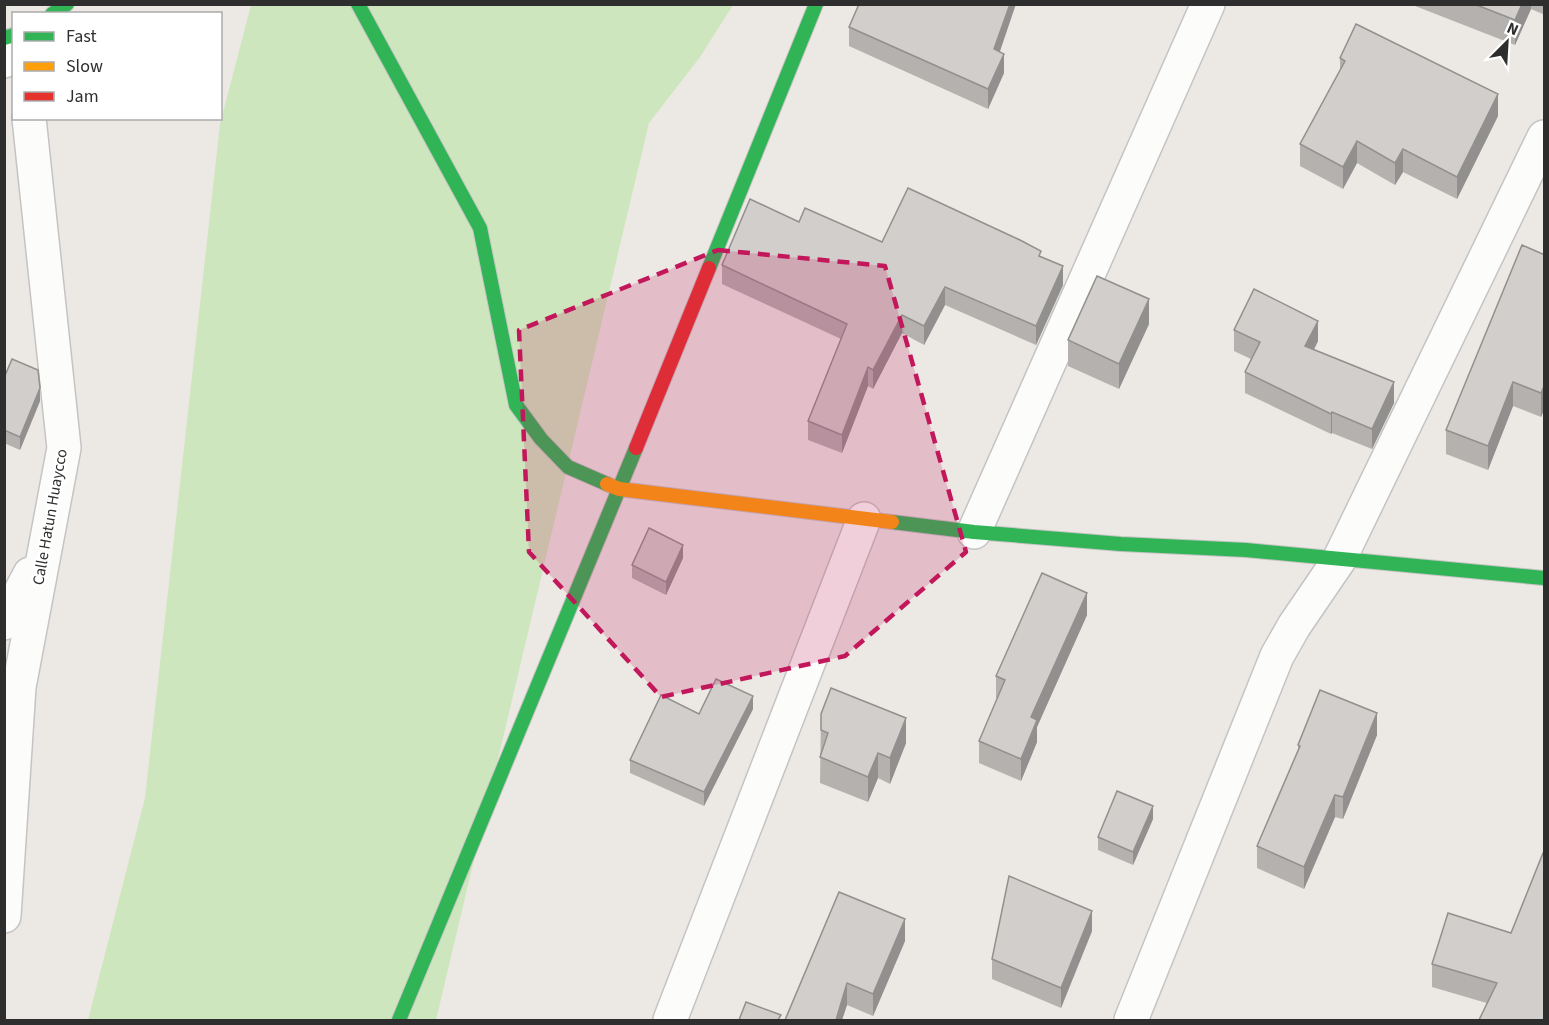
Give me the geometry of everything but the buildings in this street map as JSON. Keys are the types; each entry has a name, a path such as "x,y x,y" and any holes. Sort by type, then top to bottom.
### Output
{"street":[{"path":"358,4 480,228 516,405 541,439 568,467 619,489 974,532 1121,544 1246,550 1545,578"},
{"path":"399,1020 619,489 816,4"},
{"path":"974,532 1208,4"},
{"path":"4,61 12,48"},
{"name":"Calle Hatun Huaycco","path":"4,916 19,687 64,448 29,120"},
{"path":"1131,1020 1277,656 1294,626 1339,560 1545,137"},
{"path":"670,1020 864,519"},
{"path":"4,623 46,543"}],"highlighted area":[{"path":"718,250 885,266 966,552 845,656 661,697 529,552 519,330"}],"green space":[{"path":"251,5 733,5 700,57 649,123 436,1020 88,1020 145,798 222,116"}],"traffic: fast":[{"path":"55,12 67,4"},
{"path":"358,4 480,228 516,405 541,439 568,467 607,484"},
{"path":"709,268 816,4"},
{"path":"4,38 12,36"},
{"path":"399,1020 636,448"},
{"path":"892,522 974,532 1121,544 1246,550 1544,578"}],"traffic: slow":[{"path":"607,484 619,489 892,522"}],"traffic: jam":[{"path":"636,448 709,268"}]}
